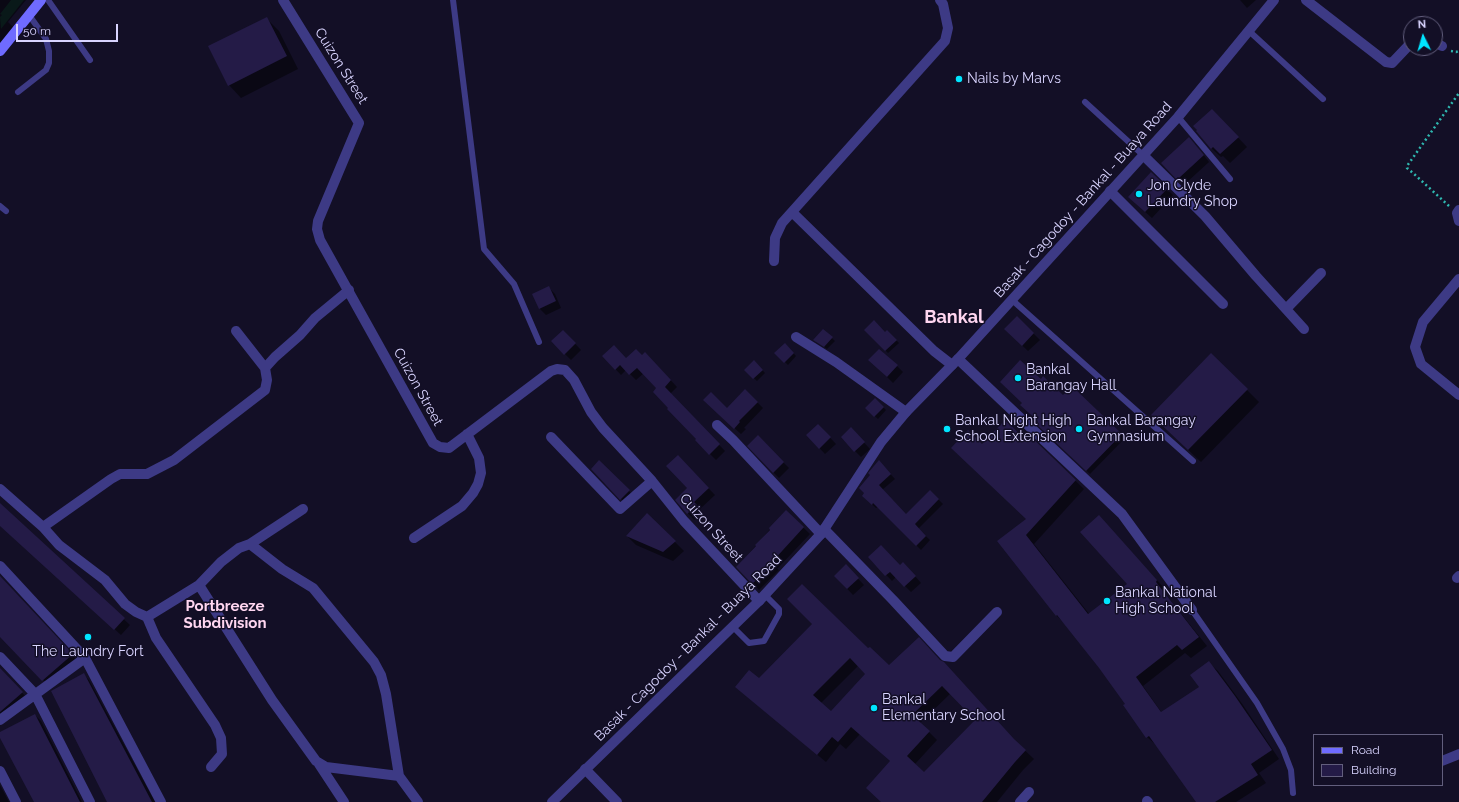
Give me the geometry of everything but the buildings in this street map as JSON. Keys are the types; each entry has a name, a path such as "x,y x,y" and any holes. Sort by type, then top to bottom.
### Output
{"main road":[{"path":"0,51 41,0"}],"street":[{"name":"Cuizon Street","path":"283,0 359,123 318,221 317,229 320,240 433,443 440,447 449,448 551,371 558,369 565,370 574,380 591,412 603,428 652,481 684,521 762,598"},
{"path":"774,262 775,238 782,223 945,41 948,28 940,0"},
{"name":"Basak - Cagodoy - Bankal - Buaya Road","path":"552,802 762,598 822,532 881,442 906,412 955,362 1178,117 1274,0"},
{"path":"1306,0 1386,62 1392,63 1403,51"},
{"path":"1144,155 1205,216 1304,329"},
{"path":"1110,191 1223,304"},
{"path":"792,212 934,351 955,362 1122,514 1192,610"},
{"path":"1286,309 1321,273"},
{"path":"1459,280 1423,322 1415,347 1421,364 1459,395"},
{"path":"265,368 274,357 300,335 315,318 349,290"},
{"path":"43,527 111,478 120,474 147,474 174,460 265,390 267,380 265,368 236,331"},
{"path":"796,336 838,360 906,412"},
{"path":"717,425 822,532 893,600 945,656 953,657 997,612"},
{"path":"414,538 462,506 473,493 478,484 481,473 479,458 467,434"},
{"path":"551,437 620,509 652,481"},
{"path":"0,489 43,527 59,545 105,580 125,604 136,612 147,617 156,638 216,725 221,738 222,754 212,767"},
{"path":"147,617 199,585 220,562 239,548 250,544 302,509"},
{"path":"250,544 282,569 313,588 374,662 381,675 386,694 399,776 418,802"},
{"path":"0,566 85,658 161,802"},
{"path":"199,585 272,700 313,759 326,767 399,776"},
{"path":"0,657 35,694 90,802"},
{"path":"0,720 85,658"},
{"path":"1443,761 1459,754"},
{"path":"319,764 344,802"},
{"path":"585,769 617,802"},
{"path":"0,771 16,802"},
{"path":"1020,802 1029,792"}],"lane":[{"path":"48,0 90,60"},
{"path":"452,0 484,249 514,284 539,342"},
{"path":"18,92 46,70 49,63 49,51 46,39 29,15"},
{"path":"1249,31 1323,98"},
{"path":"1085,102 1144,155"},
{"path":"1178,117 1230,179"},
{"path":"0,206 6,211"},
{"path":"1011,299 1193,461"},
{"path":"733,627 749,643 764,641 779,614 779,609 762,598"},
{"path":"1192,610 1257,703 1279,743 1291,770 1293,793"}],"path":[{"path":"1458,215 1412,173 1407,166 1459,93"}],"green space":[{"path":"11,0 24,0 1,29 0,17 2,15 0,14"}],"place":[{"name":"Nails by Marvs","path":"959,79"},
{"name":"Jon Clyde Laundry Shop","path":"1139,194"},
{"name":"Bankal Barangay Hall","path":"1018,378"},
{"name":"Bankal Night High School Extension","path":"947,429"},
{"name":"Bankal Barangay Gymnasium","path":"1079,429"},
{"name":"Bankal National High School","path":"1107,601"},
{"name":"The Laundry Fort","path":"88,637"},
{"name":"Bankal Elementary School","path":"874,708"}],"district":[{"name":"Bankal","path":"954,318"},
{"name":"Portbreeze Subdivision","path":"225,614"}]}
